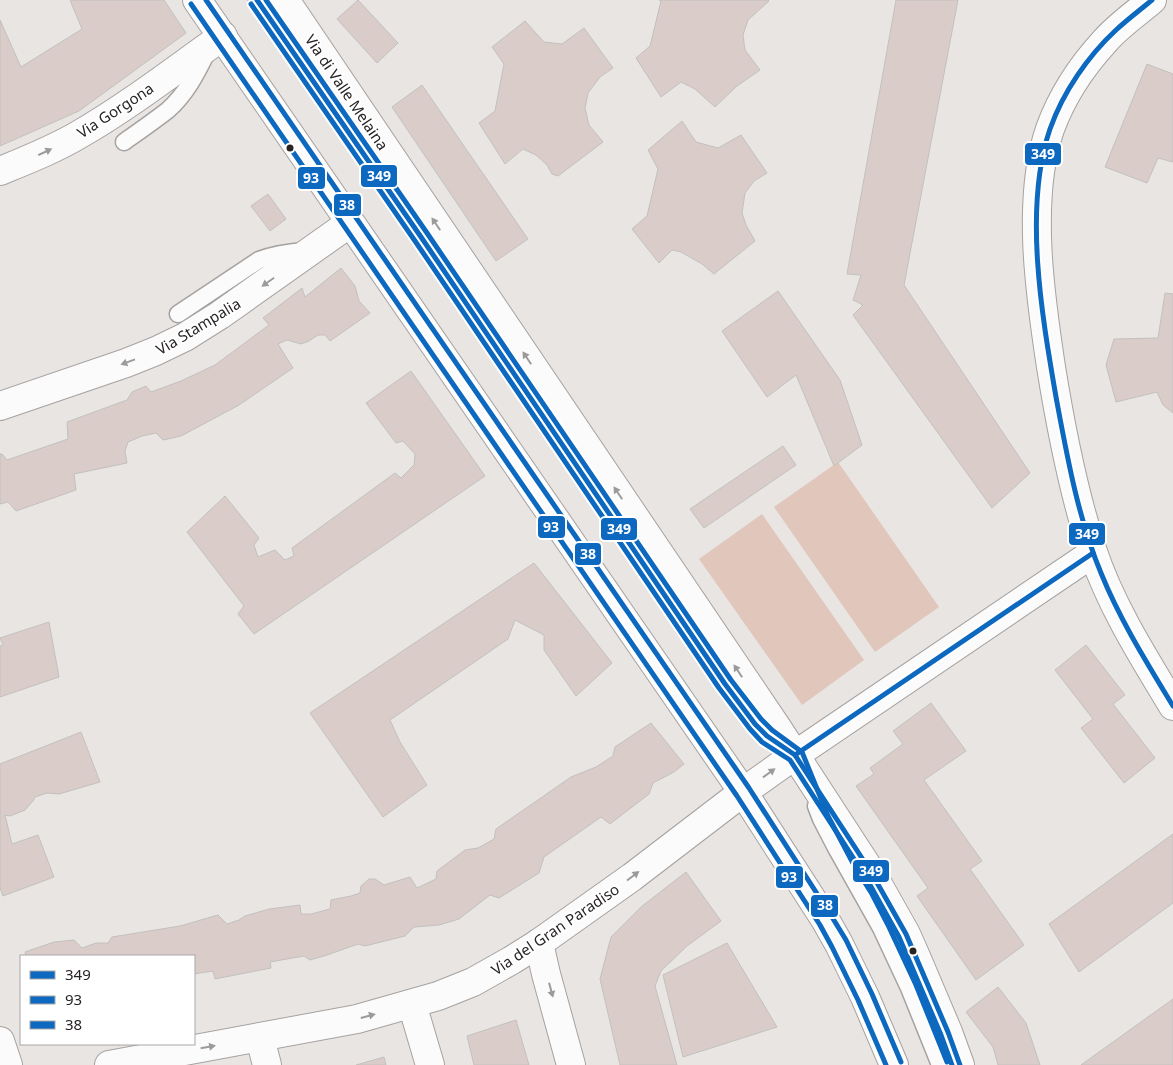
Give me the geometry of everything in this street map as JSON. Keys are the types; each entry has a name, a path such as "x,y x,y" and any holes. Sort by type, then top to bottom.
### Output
{"street":[{"path":"197,0 217,40 350,223 743,792 826,921 865,997 894,1065"},
{"name":"Via di Valle Melaina","path":"286,0 795,755 871,872 902,926 933,994 960,1065"},
{"path":"1152,0 1107,39 1078,75 1060,106 1045,148 1037,210 1039,270 1046,337 1066,450 1076,494 1093,553 1115,602 1173,706"},
{"name":"Via Gorgona","path":"0,171 32,158 80,134 120,109 217,40"},
{"name":"Via Stampalia","path":"0,406 126,363 171,344 220,315 350,223"},
{"path":"743,792 1093,553"},
{"name":"Via del Gran Paradiso","path":"120,1064 358,1019 438,996 473,982 539,943 632,877 743,792"},
{"path":"539,943 571,1065"},
{"path":"412,1004 430,1065"},
{"path":"260,1038 267,1065"}],"lane":[{"name":"Via di Valle Melaina","path":"257,0 725,684 755,724 768,736 795,755 821,819 881,928 910,988 940,1065"},
{"path":"124,142 176,102 191,83 217,40"},
{"path":"178,314 259,260 285,252 313,250"}],"shaded area":[{"path":"838,462 939,607 875,652 774,507"},
{"path":"762,514 864,660 802,705 699,559"}],"building":[{"path":"70,0 164,0 186,33 79,111 0,146 0,20 21,67 82,29"},
{"path":"358,0 398,43 377,63 337,19"},
{"path":"659,0 768,0 748,20 743,35 745,50 760,70 737,86 715,107 695,89 681,82 661,97 636,58 650,46 661,1"},
{"path":"896,0 958,0 904,285 1030,473 992,508 853,315 863,305 853,300 861,275 847,274"},
{"path":"525,21 544,42 562,44 584,28 613,68 600,77 588,93 585,108 589,125 603,142 558,176 552,174 547,165 536,155 523,149 505,164 479,123 495,111 504,64 492,47"},
{"path":"1147,64 1173,74 1173,162 1158,158 1147,183 1105,167"},
{"path":"422,85 528,239 496,261 392,107"},
{"path":"682,121 696,142 718,148 741,135 767,173 754,181 745,193 742,213 755,241 714,274 702,264 681,252 672,250 659,263 632,229 647,216 658,169 648,150"},
{"path":"268,194 286,219 270,231 251,206"},
{"path":"341,268 355,286 359,301 370,313 330,341 325,335 318,335 301,344 287,340 278,344 293,368 239,405 181,436 163,440 156,433 128,442 125,451 127,463 74,474 76,490 16,511 8,502 0,504 0,454 7,460 68,439 67,422 127,400 132,392 146,386 151,392 181,381 215,365 269,325 263,318 302,288 305,297"},
{"path":"778,291 840,380 862,445 834,466 796,375 767,397 722,331"},
{"path":"1165,293 1173,294 1173,413 1163,405 1157,392 1116,402 1106,365 1114,339 1158,338"},
{"path":"411,371 485,476 254,634 238,614 244,606 187,532 225,496 259,538 254,545 258,557 275,550 285,560 294,556 292,548 395,473 401,478 414,465 415,454 403,441 396,443 366,403"},
{"path":"783,446 796,465 704,528 690,509"},
{"path":"534,563 612,663 576,696 544,650 544,635 515,620 508,639 390,720 400,742 427,785 383,817 310,713"},
{"path":"49,622 59,677 0,697 0,646 3,645 0,638"},
{"path":"1086,645 1125,695 1113,704 1155,758 1124,783 1081,728 1093,719 1055,670"},
{"path":"931,703 966,751 924,780 982,861 970,869 1024,945 976,980 917,896 928,888 856,786 874,774 870,768 903,744 893,731"},
{"path":"651,723 684,764 674,772 653,783 649,794 610,824 601,817 544,857 539,873 499,898 490,895 459,919 439,925 414,927 405,936 365,946 358,944 310,960 304,956 270,962 271,968 215,979 213,971 195,974 195,955 26,955 25,952 54,942 74,940 82,948 96,943 108,943 112,937 180,926 218,915 227,924 269,909 300,905 301,914 311,914 330,909 331,900 360,893 361,886 369,879 375,879 384,885 410,877 417,888 436,879 437,871 465,850 478,848 494,839 496,829 571,777 596,767 613,756 615,747"},
{"path":"81,732 100,782 59,794 47,793 35,797 25,810 10,816 5,815 12,844 38,835 54,877 3,896 0,888 0,764"},
{"path":"1173,834 1173,903 1079,972 1049,924"},
{"path":"686,872 721,921 687,946 661,971 655,986 677,1065 620,1065 600,979 611,937 641,907"},
{"path":"727,943 777,1027 683,1057 663,975"},
{"path":"998,987 1026,1023 1040,1065 998,1065 993,1047 966,1012"},
{"path":"1173,999 1173,1065 1081,1065"},
{"path":"516,1020 529,1065 474,1065 467,1036"},
{"path":"384,1057 386,1065 356,1065"}],"transit line":[{"name":"38","path":"206,0 749,788 846,940 872,994 901,1062"},
{"name":"349","path":"257,0 421,237 725,684 755,724 767,736 795,755 871,872 906,934 960,1065"},
{"name":"38","path":"266,0 731,680 761,719 772,730 802,752 828,816 888,925 916,985 947,1062"},
{"name":"349","path":"1152,0 1116,30 1096,51 1077,75 1055,115 1042,160 1036,227 1045,332 1064,442 1086,531 1108,590 1134,641 1173,706"},
{"name":"93","path":"191,4 737,796 820,925 858,1000 886,1065"},
{"name":"93","path":"251,4 415,241 719,688 762,742 790,760 865,876 899,937 952,1065"},
{"name":"349","path":"795,755 1093,553"}]}
